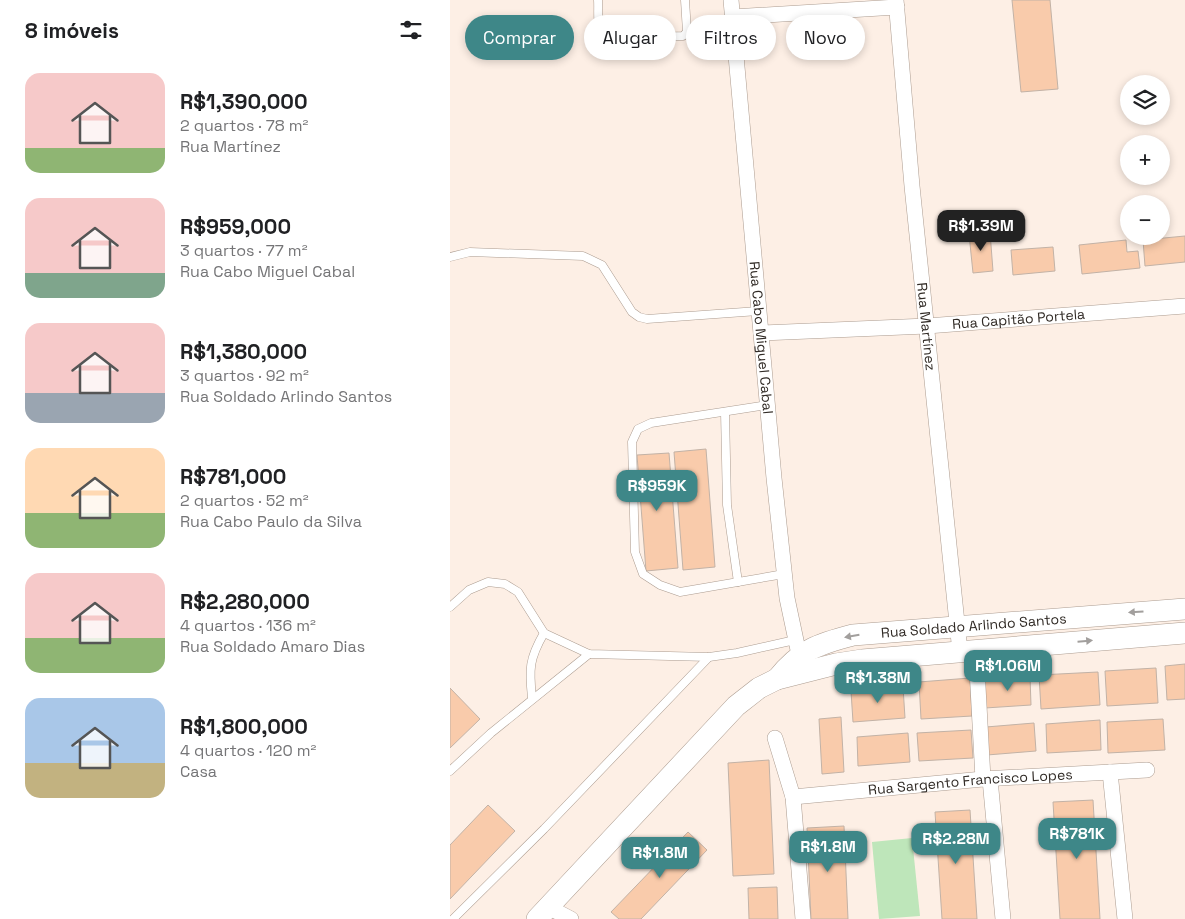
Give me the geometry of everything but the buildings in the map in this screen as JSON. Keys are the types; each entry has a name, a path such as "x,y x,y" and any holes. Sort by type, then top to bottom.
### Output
{"main road":[{"name":"Rua Soldado Arlindo Santos","path":"543,913 736,706 768,684 799,656 824,643 853,636 1185,608"},
{"name":"Rua Soldado Arlindo Santos","path":"799,656 844,662 1185,633"}],"street":[{"name":"Rua Cabo Miguel Cabal","path":"731,0 733,15"},
{"path":"758,15 896,4"},
{"name":"Rua Martínez","path":"896,4 912,186 957,626 968,651 1003,919"},
{"name":"Rua Cabo Miguel Cabal","path":"737,60 758,311 784,574 799,656"},
{"name":"Rua Capitão Portela","path":"761,333 927,326 1185,306"},
{"path":"775,738 793,797 802,919"},
{"name":"Rua Sargento Francisco Lopes","path":"793,797 986,779 1147,770"},
{"path":"1110,772 1125,919"},
{"path":"543,913 572,919"}],"lane":[{"path":"598,0 599,29 601,34 607,39 683,36 687,32 685,0"},
{"path":"450,257 470,252 583,256 602,265 632,312 639,317 647,319 758,311"},
{"path":"767,405 651,423 638,429 632,442 635,552 643,574 660,585 680,592 784,574"},
{"path":"725,412 727,505 738,582"},
{"path":"450,607 468,590 488,582 506,584 518,592 544,633 589,654 708,657 737,653 799,656"},
{"path":"532,698 531,661 536,646 544,633"},
{"path":"450,771 490,733 589,654"},
{"path":"453,919 544,829 708,657"}],"green space":[{"path":"912,838 920,916 879,919 872,842"}]}
